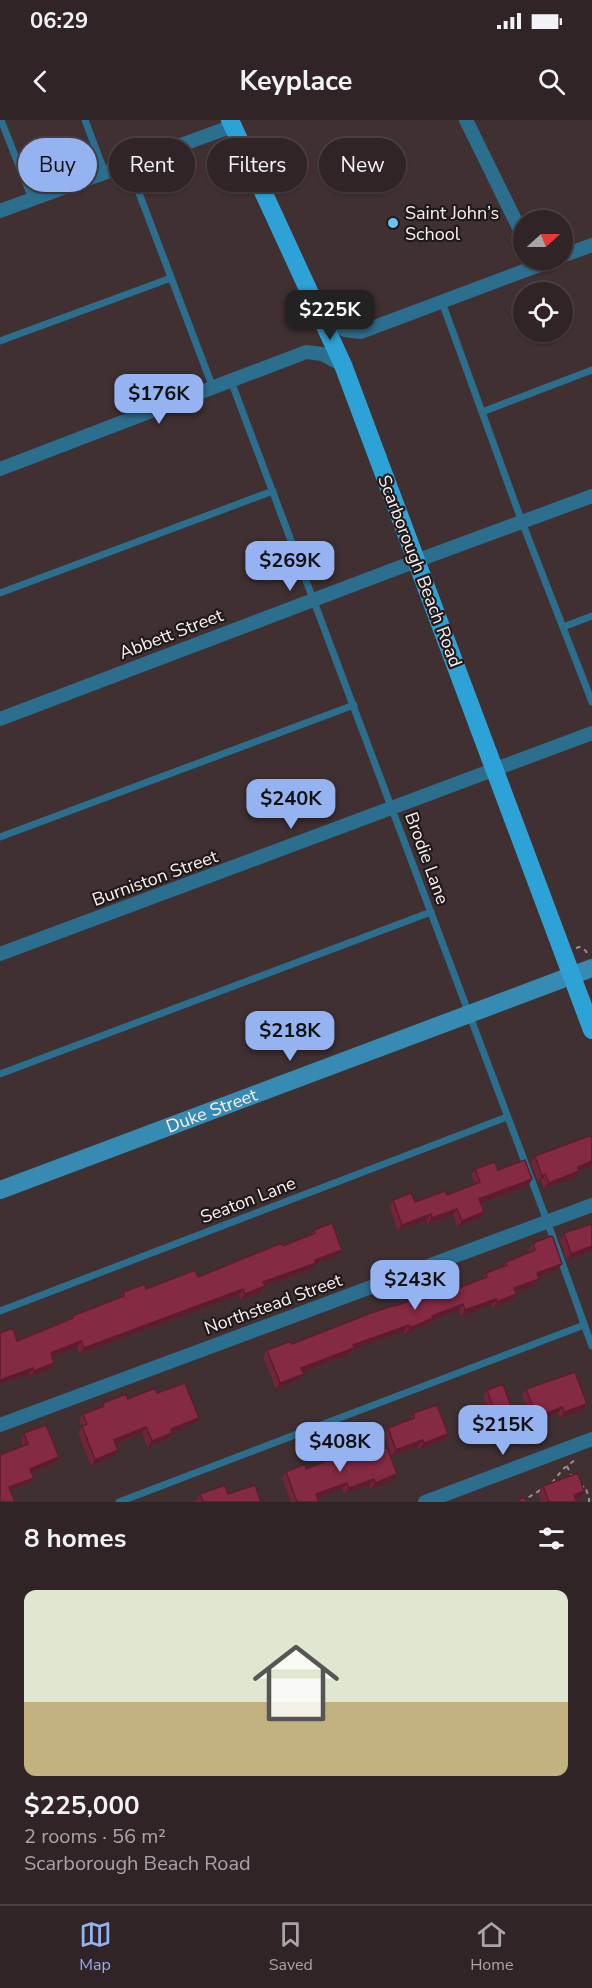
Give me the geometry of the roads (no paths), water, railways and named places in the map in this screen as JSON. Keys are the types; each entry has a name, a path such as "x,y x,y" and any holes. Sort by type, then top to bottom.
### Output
{"main road":[{"name":"Scarborough Beach Road","path":"232,123 343,365 592,1030"},
{"name":"Duke Street","path":"0,1190 592,968"}],"street":[{"path":"466,120 513,216"},
{"path":"194,138 232,123"},
{"path":"0,211 109,171"},
{"path":"573,252 592,245"},
{"path":"318,311 345,330 361,332 518,270"},
{"path":"0,469 306,352 322,354 343,365"},
{"name":"Abbett Street","path":"0,718 592,496"},
{"name":"Burniston Street","path":"0,954 592,733"},
{"name":"Northstead Street","path":"0,1425 592,1205"},
{"path":"425,1502 592,1440"}],"lane":[{"path":"1,120 32,200"},
{"path":"85,120 105,172"},
{"path":"139,192 213,388"},
{"path":"0,341 171,278"},
{"path":"442,302 522,522 592,702"},
{"path":"482,412 592,370"},
{"name":"Brodie Lane","path":"231,381 592,1346"},
{"path":"0,593 273,491"},
{"path":"563,627 592,616"},
{"path":"0,837 354,705"},
{"path":"0,1074 431,912"},
{"name":"Seaton Lane","path":"0,1311 507,1117"},
{"path":"119,1502 584,1325"}],"place":[{"name":"Saint John’s School","path":"393,223"}]}
